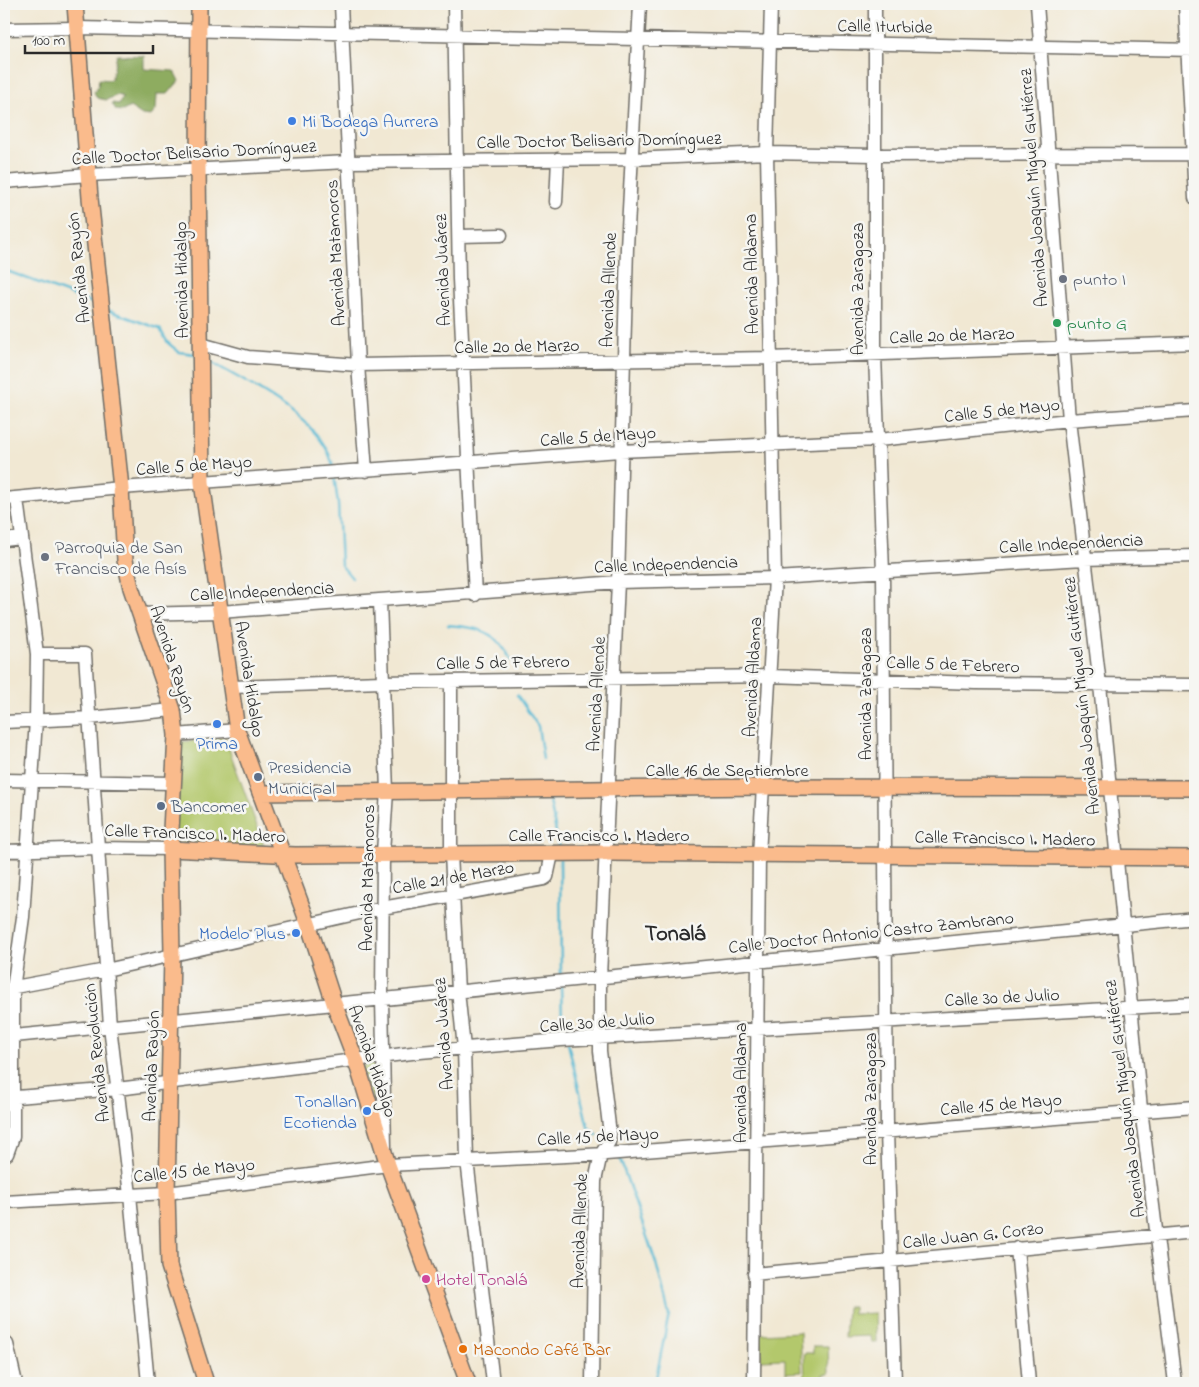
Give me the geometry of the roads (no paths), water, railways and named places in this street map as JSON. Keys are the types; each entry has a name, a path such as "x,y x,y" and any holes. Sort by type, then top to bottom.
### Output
{"main road":[{"name":"Avenida Rayón","path":"75,4 88,175 121,488 125,560 139,614 173,710 176,735 170,849 172,1022 167,1193 169,1266 206,1383"},
{"name":"Avenida Hidalgo","path":"199,4 198,169 202,482 237,730 308,923 335,1006 356,1061 387,1161 468,1383"},
{"name":"Calle 16 de Septiembre","path":"260,793 764,787 884,789 1195,788"},
{"name":"Calle Francisco I. Madero","path":"170,849 283,855 606,853 1195,858"}],"street":[{"name":"Avenida Matamoros","path":"340,4 358,365 366,471"},
{"name":"Avenida Juárez","path":"454,4 456,160 467,463 476,594"},
{"name":"Avenida Allende","path":"592,1383 595,1181 601,1154 609,1142 610,1134 595,1039 600,978 614,677 618,582 622,362 640,4"},
{"name":"Avenida Aldama","path":"754,1383 759,855 775,578 768,153 772,41 771,4"},
{"name":"Avenida Zaragoza","path":"875,4 875,355 883,572 882,679 887,1131 889,1261 895,1383"},
{"name":"Avenida Joaquín Miguel Gutiérrez","path":"1037,4 1047,154 1069,420 1100,685 1121,924 1141,1109 1175,1383"},
{"path":"1185,4 1192,50 1195,198"},
{"name":"Calle Iturbide","path":"4,28 199,30 1192,50"},
{"name":"Calle Doctor Belisario Domínguez","path":"4,182 88,175 348,162 631,159 768,153 874,156 1195,154"},
{"path":"556,202 558,159"},
{"path":"459,236 501,235"},
{"name":"Calle 20 de Marzo","path":"201,346 248,357 358,365 622,362 1063,349 1195,343"},
{"name":"Calle 5 de Mayo","path":"4,499 121,488 335,474 620,451 878,440 1069,420 1195,411"},
{"path":"7,1154 13,1137 8,1098 8,989 23,917 36,720 37,654 17,499"},
{"path":"4,540 22,538"},
{"name":"Calle Independencia","path":"139,614 220,612 618,582 775,578 1084,559 1195,556"},
{"name":"Avenida Matamoros","path":"380,601 386,791 383,853 382,998 387,1161"},
{"name":"Avenida Revolución","path":"37,654 85,654 92,782 110,1026 130,1195 148,1383"},
{"name":"Calle 5 de Febrero","path":"231,687 614,677 769,676 1100,685 1195,685"},
{"name":"Avenida Juárez","path":"451,681 453,895 458,991 464,1048 467,1160 493,1383"},
{"path":"4,722 90,718 173,710"},
{"path":"176,735 237,730"},
{"path":"4,780 172,784"},
{"name":"Calle Francisco I. Madero","path":"4,850 170,849"},
{"name":"Calle 21 de Marzo","path":"308,923 546,878 555,854"},
{"name":"Calle Doctor Antonio Castro Zambrano","path":"9,1037 335,1006 382,998 1195,918"},
{"path":"8,989 106,970 308,923"},
{"name":"Calle 30 de Julio","path":"8,1098 116,1088 464,1048 561,1040 1195,1004"},
{"name":"Calle 15 de Mayo","path":"4,1202 167,1193 387,1161 467,1160 601,1154 757,1143 1141,1109 1195,1107"},
{"name":"Calle Juan G. Corzo","path":"754,1274 1195,1232"},
{"path":"1017,1248 1029,1383"},
{"path":"7,1344 16,1383"}],"waterway":[{"path":"4,270 96,304"},
{"path":"107,310 160,329 168,343 179,352 195,354"},
{"path":"206,359 282,404 300,418 316,434 327,450 333,468"},
{"path":"334,476 338,503 341,565 352,578"},
{"path":"448,625 478,629 486,632 499,642 511,660"},
{"path":"517,695 538,726 543,759"},
{"path":"549,796 559,848"},
{"path":"560,859 561,978"},
{"path":"561,986 562,1019 566,1035"},
{"path":"568,1043 588,1127 597,1135"},
{"path":"620,1159 656,1263 669,1314 655,1383"}],"place":[{"name":"Mi Bodega Aurrera","path":"292,121"},
{"name":"punto I","path":"1063,279"},
{"name":"punto G","path":"1057,323"},
{"name":"Parroquia de San Francisco de Asís","path":"45,557"},
{"name":"Prima","path":"217,724"},
{"name":"Presidencia Municipal","path":"258,777"},
{"name":"Bancomer","path":"161,806"},
{"name":"Modelo Plus","path":"296,933"},
{"name":"Tonallan Ecotienda","path":"367,1111"},
{"name":"Hotel Tonalá","path":"426,1279"},
{"name":"Macondo Café Bar","path":"463,1349"}],"district":[{"name":"Tonalá","path":"675,932"}]}
